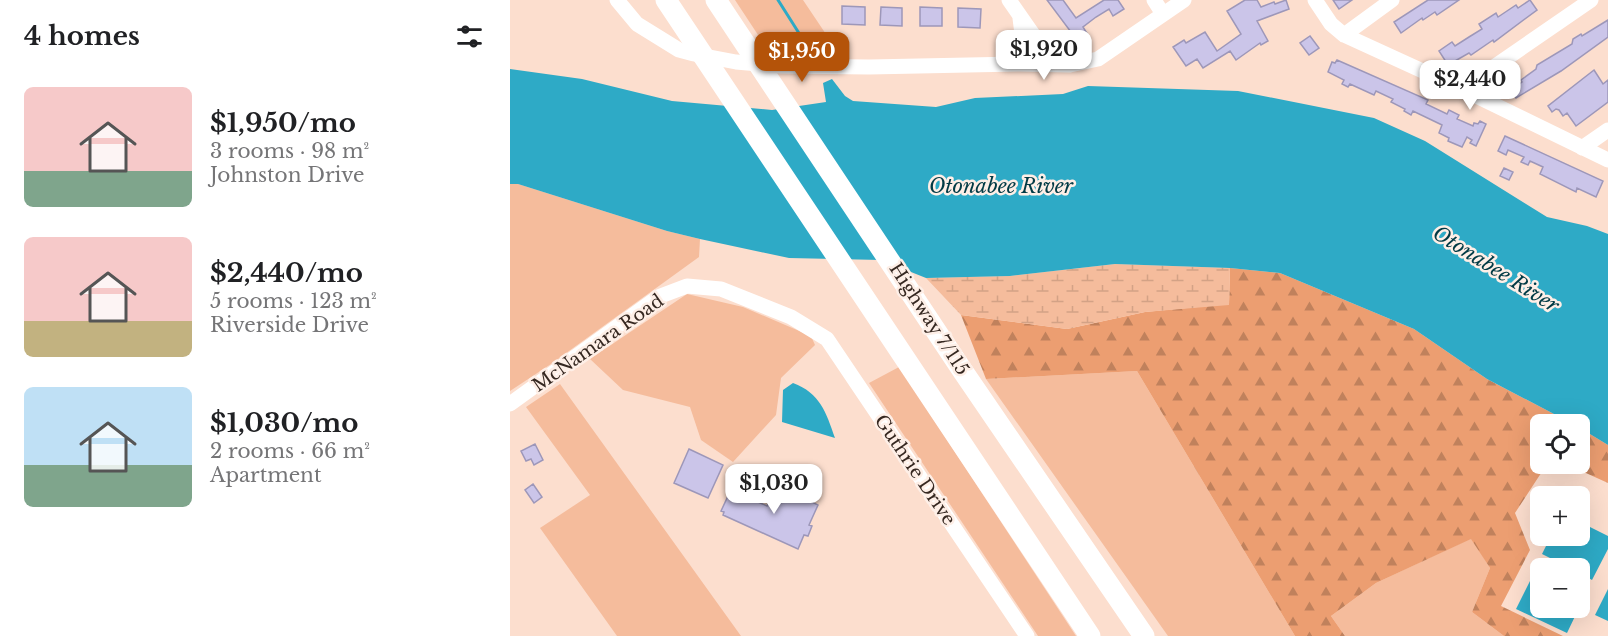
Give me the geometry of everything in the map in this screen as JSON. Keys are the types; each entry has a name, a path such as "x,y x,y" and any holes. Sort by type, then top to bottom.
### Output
{"highway":[{"name":"Highway 7/115","path":"716,0 960,367 1144,636"},
{"path":"667,1 1090,636"}],"street":[{"path":"617,0 637,24 679,50 736,62 781,66 859,67 1070,65 1098,59 1184,0"},
{"path":"1009,0 1046,53 1070,65"},
{"path":"1154,0 1163,14"},
{"path":"1315,0 1331,24 1344,35 1608,160"},
{"path":"1344,35 1392,0"},
{"path":"1462,89 1591,0"},
{"path":"1020,18 1022,34 1020,64"},
{"path":"1582,148 1608,130"},
{"name":"McNamara Road","path":"510,404 658,297 687,286 721,289 791,317"},
{"name":"Guthrie Drive","path":"791,317 827,339 1027,636"}],"green space":[{"path":"735,0 803,0 842,58 770,53"},
{"path":"510,184 518,184 667,231 700,239 699,257 510,391"},
{"path":"1115,264 1230,268 1229,305 1145,312 1067,329 961,315 926,278 1010,276"},
{"path":"1230,268 1280,273 1414,329 1487,379 1554,414 1530,414 1530,474 1540,474 1533,486 1530,486 1530,490 1515,513 1530,550 1501,606 1563,636 1504,636 1472,612 1490,568 1471,539 1376,583 1331,616 1345,636 1295,636 1137,371 986,379 961,315 1067,329 1145,312 1229,304"},
{"path":"687,294 743,307 811,336 815,345 781,378 776,415 733,462 701,440 690,407 623,390 590,359"},
{"path":"899,367 1076,636 1038,636 869,383"},
{"path":"1137,371 1295,636 1168,636 986,379"},
{"path":"560,384 741,636 617,636 540,528 590,495 526,407"},
{"path":"1590,434 1608,445 1608,483 1588,474 1590,474"},
{"path":"1472,538 1490,568 1472,612 1504,636 1345,636 1331,616 1376,583"}],"water":[{"name":"Otonabee River","path":"510,69 582,79 672,101 772,110 826,102 823,83 832,79 845,96 853,101 936,107 975,98 1063,94 1088,86 1238,91 1374,118 1425,141 1547,217 1587,226 1608,234 1608,445 1590,434 1590,414 1554,414 1487,379 1414,329 1280,273 1230,268 1115,264 1010,276 926,278 881,260 789,258 700,239 667,231 518,184 510,184"},
{"path":"793,383 810,392 821,404 835,438 782,422 783,390"},
{"path":"1590,527 1608,536 1608,549 1592,580 1590,579 1590,558 1550,558 1542,554 1546,546 1590,546"},
{"path":"1530,581 1530,616 1516,609"},
{"path":"1608,589 1608,621 1595,615"},
{"path":"1535,618 1574,618 1567,633"}],"building":[{"path":"1047,0 1063,0 1076,18 1104,0 1118,0 1124,9 1113,16 1109,9 1096,17 1083,27 1088,35 1076,43 1069,33 1071,32"},
{"path":"1245,0 1257,0 1261,7 1286,0 1289,9 1257,21 1268,41 1261,45 1260,43 1236,60 1230,51 1203,68 1197,59 1186,66 1173,47 1184,40 1186,43 1205,32 1217,51 1241,34 1227,11"},
{"path":"1333,0 1352,0 1339,9"},
{"path":"1428,0 1459,0 1437,15 1435,12 1423,20 1422,18 1401,33 1394,22"},
{"path":"1530,0 1537,10 1494,42 1493,40 1471,55 1469,53 1448,65 1439,51 1452,42 1455,46 1482,29 1479,24 1496,13 1498,17 1516,5 1518,8"},
{"path":"842,6 865,7 865,25 842,24"},
{"path":"881,7 902,8 902,26 880,25"},
{"path":"920,7 942,8 942,26 920,26"},
{"path":"958,8 981,9 980,28 958,27"},
{"path":"1608,20 1608,37 1561,71 1516,98 1511,90 1536,69 1537,65 1572,44 1573,39"},
{"path":"1310,36 1319,48 1309,55 1300,43"},
{"path":"1337,60 1428,100 1426,104 1447,114 1449,110 1459,115 1457,119 1473,126 1474,123 1478,124 1480,121 1486,124 1476,146 1470,143 1472,140 1467,137 1462,147 1448,141 1449,138 1439,133 1442,125 1413,111 1411,115 1391,102 1393,99 1376,91 1374,95 1350,84 1348,87 1342,84 1344,80 1328,72 1332,62 1335,63"},
{"path":"1594,70 1603,84 1608,80 1608,102 1576,126 1567,113 1563,116 1556,109 1552,112 1548,106"},
{"path":"1505,136 1603,181 1596,197 1577,188 1576,192 1540,174 1543,167 1530,161 1528,165 1521,162 1524,157 1508,150 1506,155 1498,151"},
{"path":"1504,168 1513,172 1509,180 1500,176"},
{"path":"535,444 543,460 534,465 531,459 526,461 521,451"},
{"path":"689,449 723,465 708,498 674,483"},
{"path":"533,484 542,497 534,503 525,490"},
{"path":"776,487 818,505 809,525 812,526 808,536 804,535 798,549 723,515 724,512 721,511 733,491 767,506"}],"waterway":[{"path":"778,0 809,49"}]}
